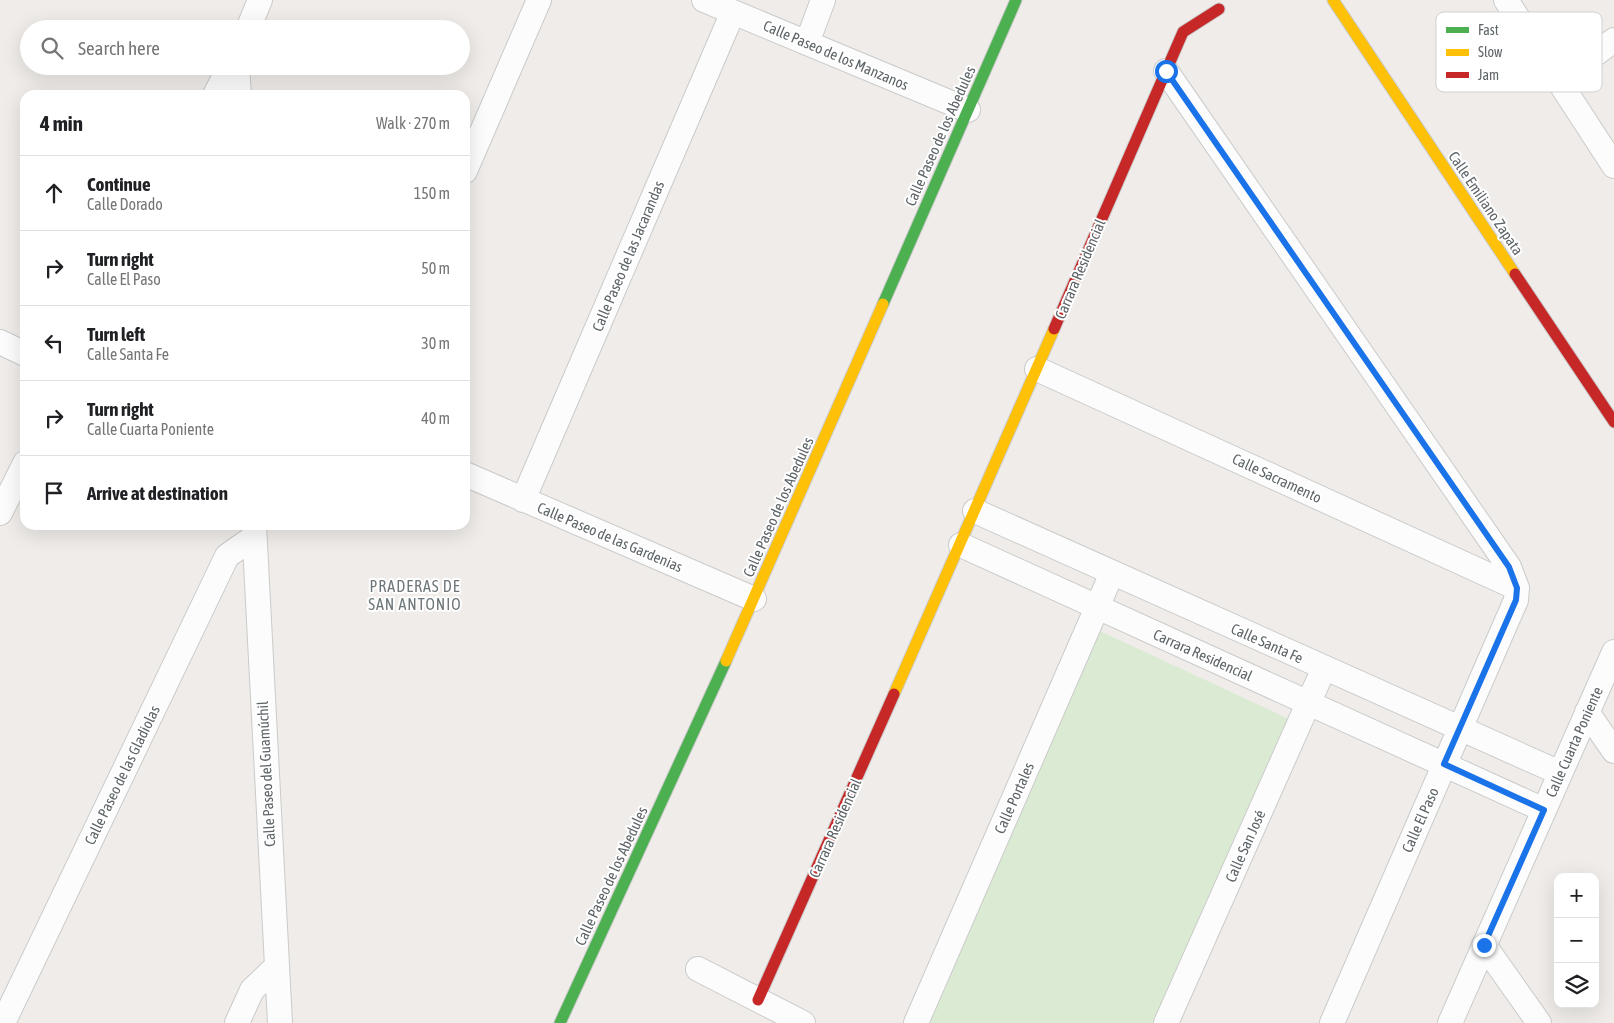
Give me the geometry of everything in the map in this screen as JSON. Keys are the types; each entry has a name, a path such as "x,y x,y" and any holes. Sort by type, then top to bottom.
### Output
{"street":[{"path":"252,20 260,0"},
{"path":"470,159 539,0"},
{"name":"Calle Paseo de los Manzanos","path":"704,0 968,110"},
{"path":"807,43 823,0"},
{"name":"Calle Paseo de los Abedules","path":"560,1023 754,599 1016,0"},
{"name":"Calle Emiliano Zapata","path":"1333,0 1614,422"},
{"path":"1506,0 1514,12"},
{"name":"Carrara Residencial","path":"758,1000 961,545 1183,32 1219,9"},
{"name":"Calle Paseo de las Jacarandas","path":"523,500 733,12"},
{"path":"1602,49 1614,40"},
{"path":"1166,71 1509,567 1517,588"},
{"path":"218,90 225,75"},
{"path":"238,75 239,90"},
{"path":"1566,92 1614,166"},
{"path":"0,342 20,352"},
{"name":"Calle Sacramento","path":"1037,369 1517,588"},
{"path":"0,513 20,473"},
{"name":"Calle Paseo de las Gardenias","path":"470,476 754,599"},
{"name":"Calle Santa Fe","path":"975,511 1560,773"},
{"name":"Calle Paseo del Guamúchil","path":"254,531 280,1023"},
{"name":"Calle Paseo de las Gladiolas","path":"3,1023 227,556 254,531"},
{"name":"Carrara Residencial","path":"961,545 1444,764"},
{"name":"Calle Portales","path":"916,1023 1112,573"},
{"name":"Calle El Paso","path":"1332,1023 1516,600 1517,588"},
{"name":"Calle Cuarta Poniente","path":"1450,1023 1614,652"},
{"name":"Calle San José","path":"1166,1023 1324,668"},
{"path":"1587,712 1614,751"},
{"path":"1444,764 1544,810"},
{"path":"1484,945 1539,1023"},
{"path":"237,1023 252,990 276,967"},
{"path":"698,969 803,1023"}],"green space":[{"path":"1100,631 1289,719 1158,1023 924,1023"}],"traffic: fast":[{"path":"883,304 1016,0"},
{"path":"560,1023 726,661"}],"traffic: slow":[{"path":"1333,0 1515,274"},
{"path":"726,661 883,304"},
{"path":"894,694 1054,329"}],"traffic: jam":[{"path":"1054,329 1183,32 1219,9"},
{"path":"1515,274 1614,422"},
{"path":"758,1000 894,694"}],"district":[{"name":"PRADERAS DE SAN ANTONIO","path":"415,595"}],"route":[{"path":"1166,71 1509,567 1517,588 1516,600 1444,764 1544,810 1484,945"}]}
